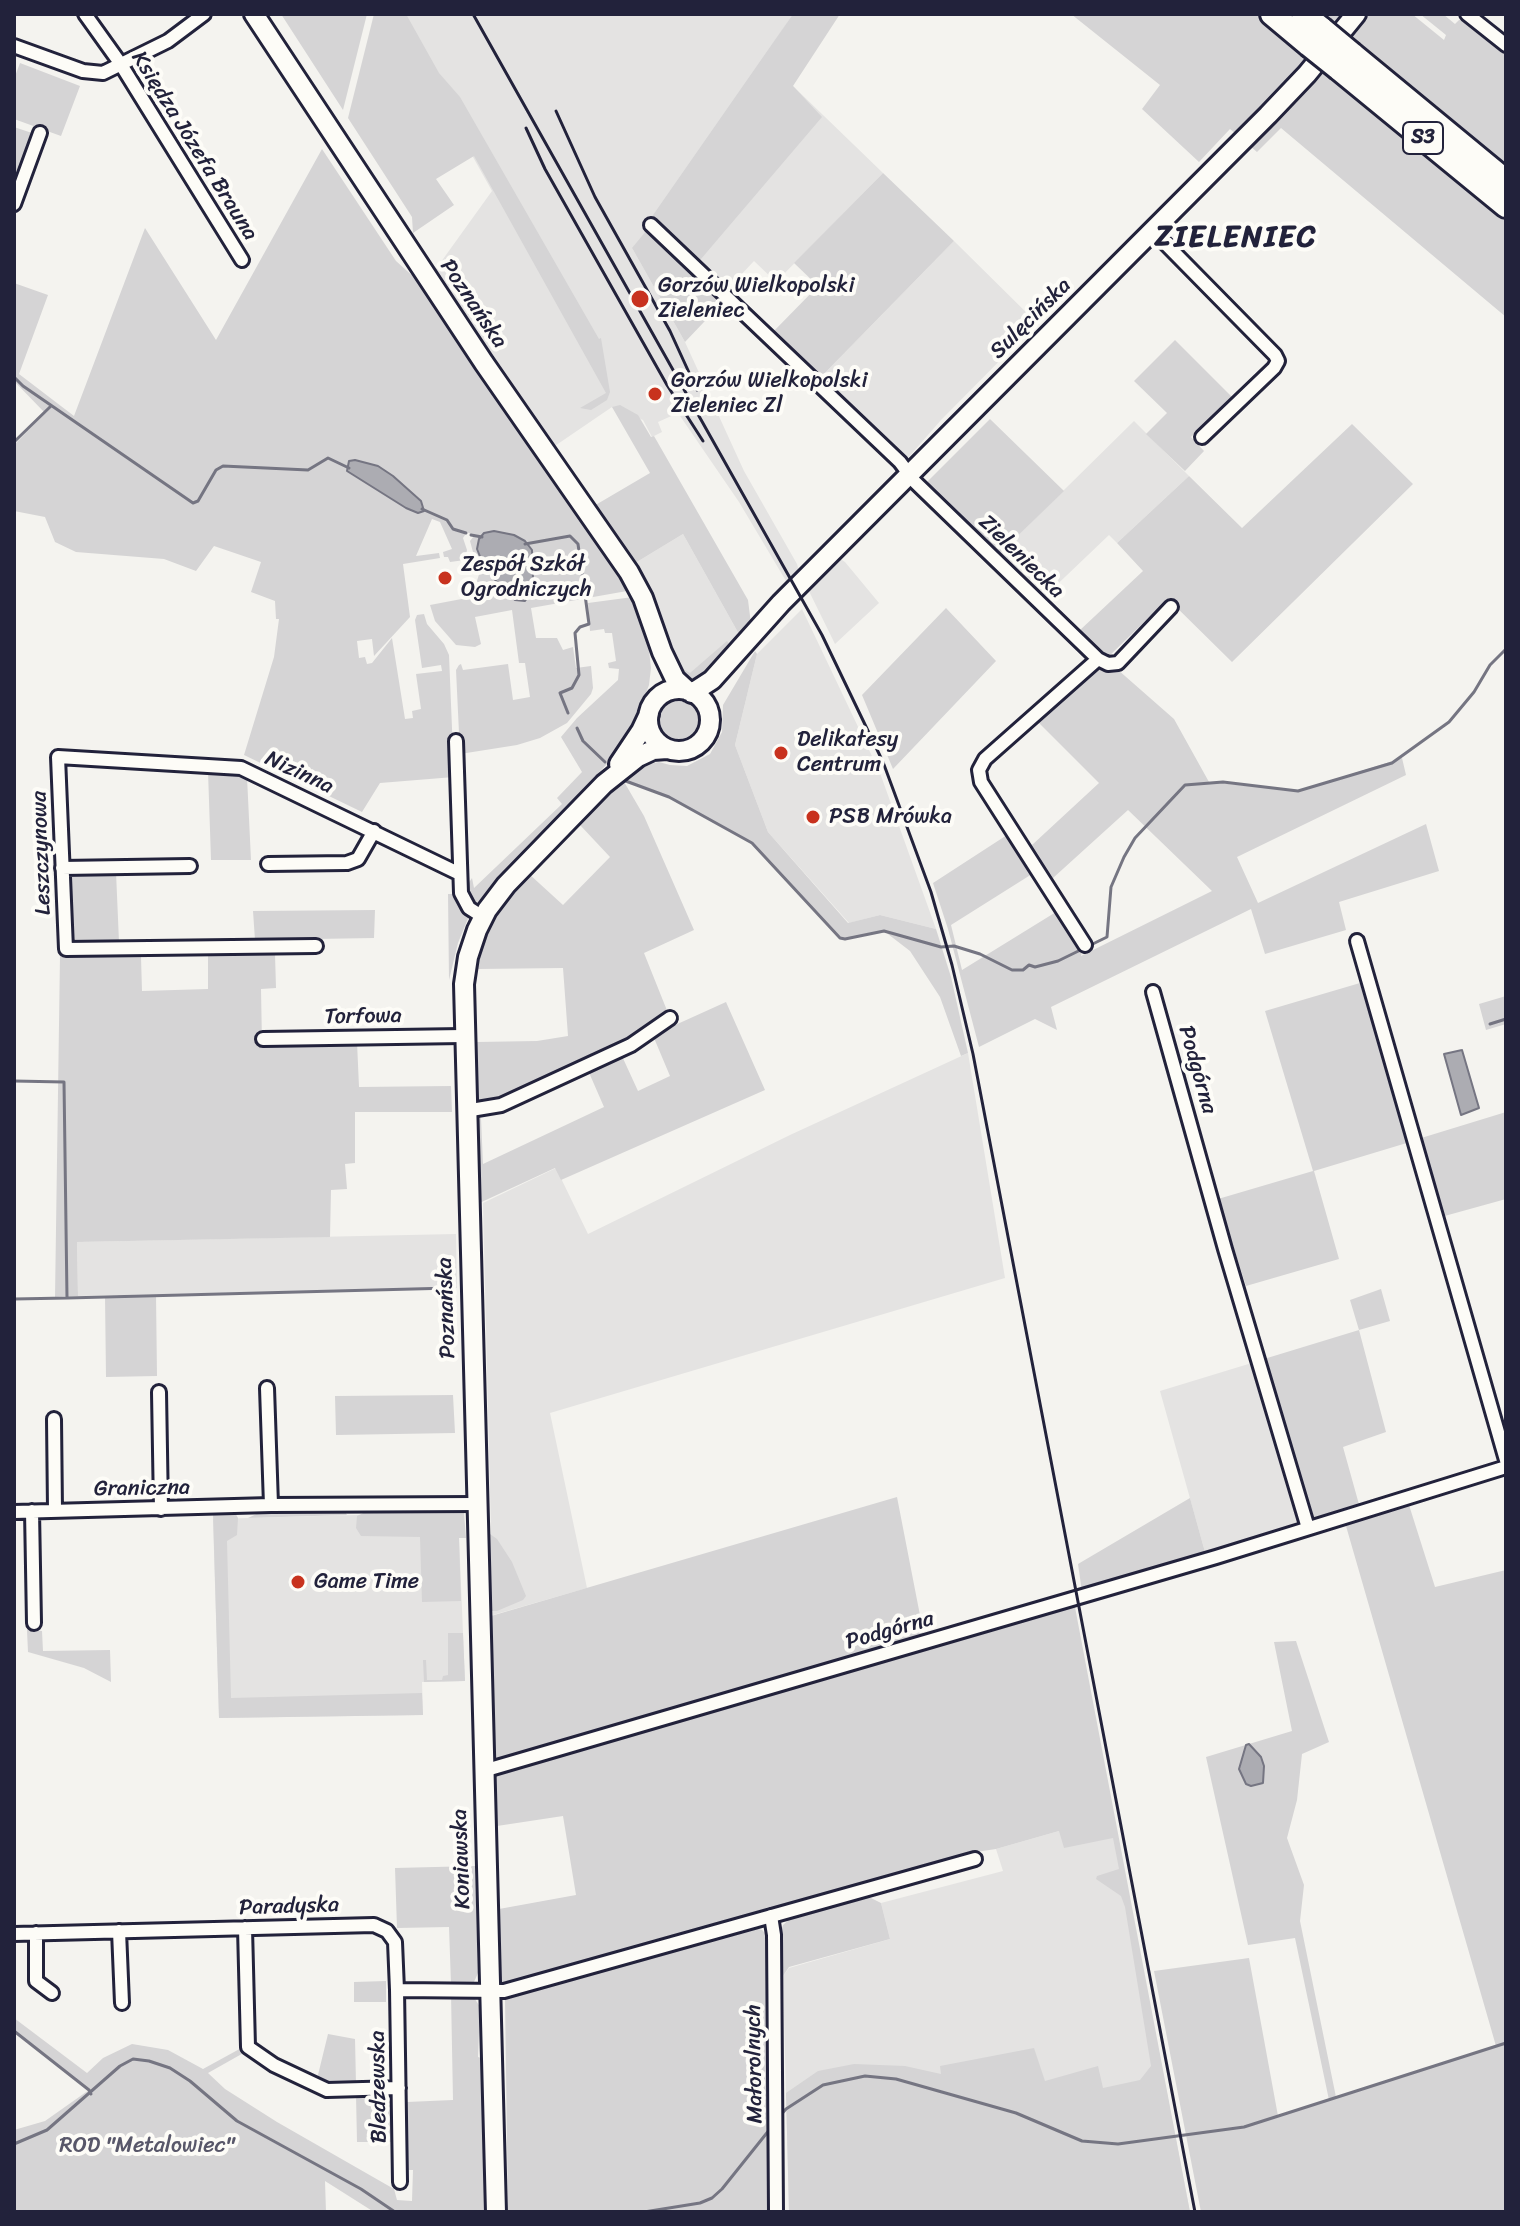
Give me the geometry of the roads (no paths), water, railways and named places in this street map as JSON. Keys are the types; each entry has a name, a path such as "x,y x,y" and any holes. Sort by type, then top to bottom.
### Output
{"highway":[{"name":"S3","path":"1272,14 1316,37 1506,181"},
{"name":"S3","path":"1303,14 1316,37"},
{"name":"S3","path":"1346,61 1506,206"}],"main road":[{"name":"Poznańska","path":"254,14 461,329 627,568 675,679 690,692"},
{"name":"Sulęcińska","path":"690,692 712,680 765,620 1307,74 1356,14"},
{"name":"Poznańska","path":"604,784 641,731 654,704 660,671 652,621"},
{"name":"Sulęcińska","path":"709,715 736,655"},
{"path":"672,689 690,692 699,698 709,715 708,730 697,746 683,751 667,749 651,733 654,704 672,689"},
{"name":"Poznańska","path":"476,1504 463,1036 466,968 470,948 483,917 514,876 604,784 638,757 653,750 667,749"},
{"name":"Koniawska","path":"476,1504 496,2212"}],"street":[{"name":"Księdza Józefa Brauna","path":"85,14 120,63 242,260"},
{"path":"14,46 83,71 103,73 168,41 204,14"},
{"path":"1467,14 1506,45"},
{"path":"14,204 40,133"},
{"name":"Zieleniecka","path":"651,225 1098,659"},
{"path":"1153,231 1278,361 1202,437"},
{"path":"1085,945 981,782 979,770 985,759 1098,659 1108,664 1118,663 1171,607"},
{"path":"456,741 461,893 465,904 483,917"},
{"name":"Nizinna","path":"58,757 241,768 460,874"},
{"name":"Leszczynowa","path":"58,757 66,949 316,946"},
{"path":"268,864 347,863 358,859 374,831"},
{"path":"62,868 190,866"},
{"path":"1357,941 1506,1460"},
{"name":"Podgórna","path":"1153,992 1308,1528"},
{"path":"465,1111 501,1105 631,1045 670,1018"},
{"name":"Torfowa","path":"263,1039 463,1036"},
{"path":"267,1388 271,1505"},
{"path":"159,1392 161,1509"},
{"path":"54,1419 55,1510"},
{"name":"Podgórna","path":"483,1771 1506,1467"},
{"name":"Graniczna","path":"14,1512 271,1505 476,1504"},
{"path":"32,1511 34,1623"},
{"path":"397,1990 510,1990 975,1859"},
{"name":"Małorolnych","path":"771,1916 774,1935 776,2212"},
{"name":"Paradyska","path":"14,1934 379,1926 395,1942 397,1990"},
{"path":"245,1928 248,2047 274,2065 327,2090 399,2088"},
{"path":"119,1931 122,2003"},
{"path":"36,1933 36,1981 52,1993"},
{"name":"Bledzewska","path":"397,1990 400,2182"}],"waterway":[{"path":"14,377 193,503 198,501 216,470 223,466 308,470 328,458 349,468"},
{"path":"14,442 51,406"},
{"path":"422,509 447,520 453,529 466,533"},
{"path":"471,535 482,537"},
{"path":"525,544 570,536 578,544 589,624 575,633 579,675 572,688 560,693 568,713"},
{"path":"623,780 669,797 752,843 840,938 884,931 941,947 954,946 980,954 1012,970 1023,970 1029,965 1035,967 1058,961 1107,937 1111,887 1124,857 1135,838 1185,785 1223,782 1298,791 1392,763 1449,722 1474,692 1490,665 1506,649"},
{"path":"577,728 583,741 605,762"},
{"path":"1490,1024 1506,1019"},
{"path":"14,1081 64,1082 67,1298 451,1288"},
{"path":"14,1299 67,1298"},
{"path":"14,2031 91,2094"},
{"path":"779,2117 823,2085 865,2076 896,2079 1016,2113 1082,2141 1118,2144 1244,2127 1506,2043"},
{"path":"14,2144 47,2130 120,2066 133,2059 149,2061 170,2068 190,2081 237,2121 361,2189 395,2212"},
{"path":"644,2212 700,2203 712,2198 770,2129"}],"railway":[{"path":"473,14 822,635 883,762 931,892 973,1054 1195,2212"},
{"path":"556,111 595,197 670,331 697,390"},
{"path":"526,128 545,169 667,385 703,441"}],"place":[{"name":"Gorzów Wielkopolski Zieleniec","path":"640,299"},
{"name":"Gorzów Wielkopolski Zieleniec Zl","path":"655,394"},
{"name":"Zespół Szkół Ogrodniczych","path":"445,578"},
{"name":"Delikatesy Centrum","path":"781,753"},
{"name":"PSB Mrówka","path":"813,817"},
{"name":"Game Time","path":"298,1582"}],"district":[{"name":"ZIELENIEC","path":"1236,238"}],"park label":[{"name":"ROD \"Metalowiec\"","path":"147,2146"}]}
